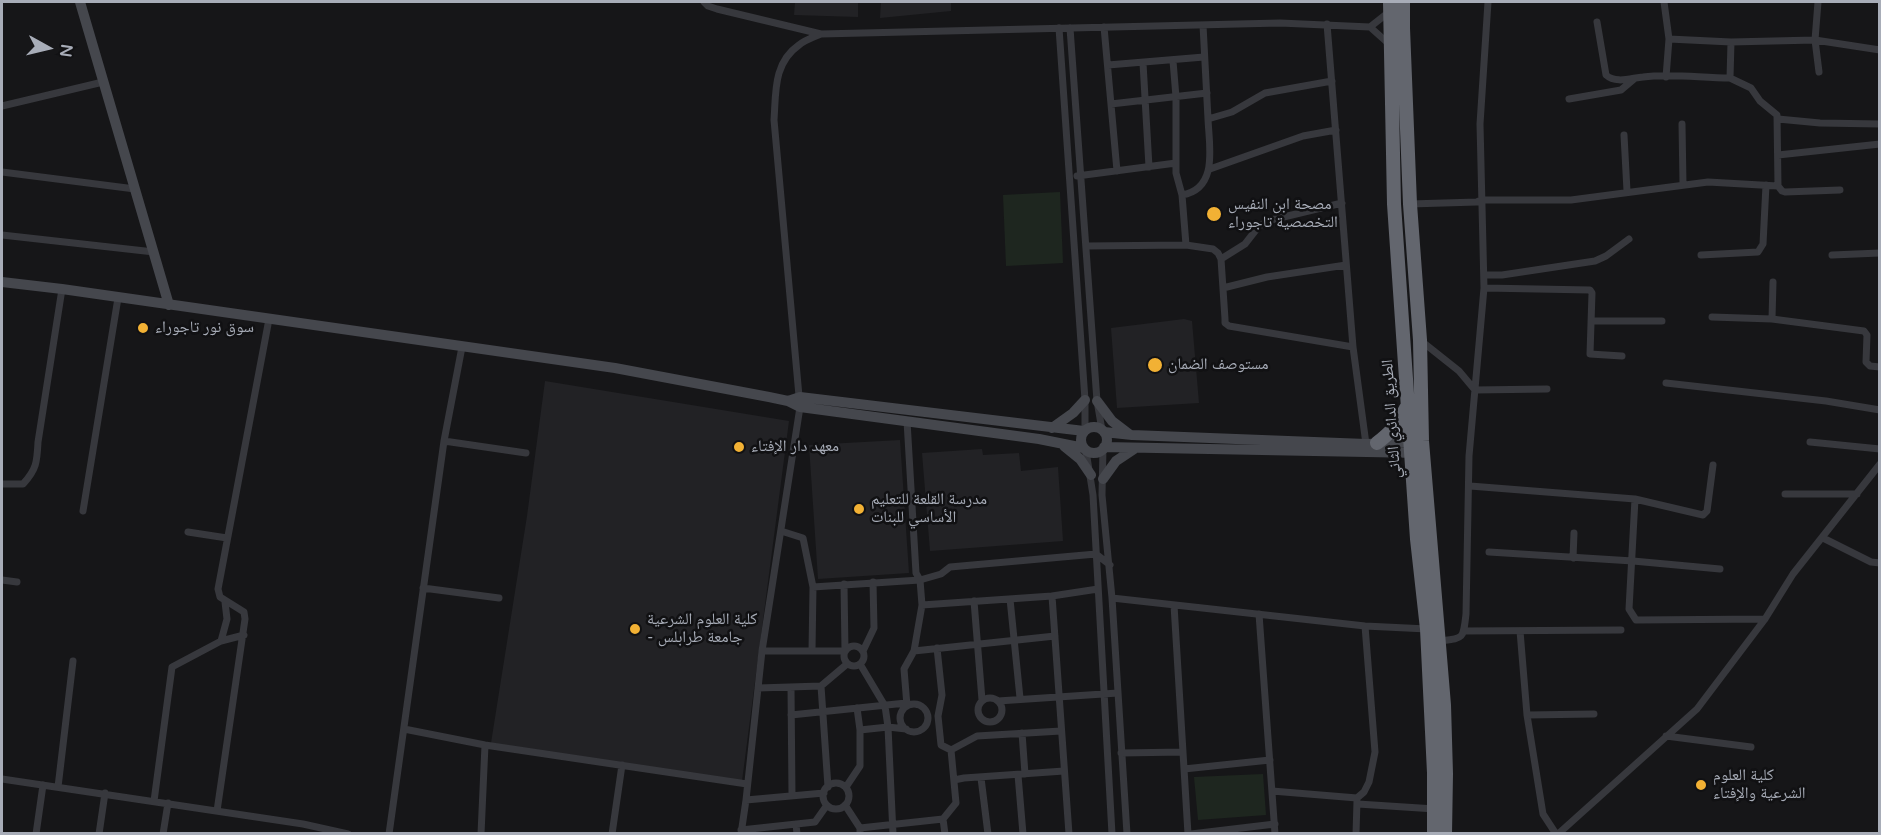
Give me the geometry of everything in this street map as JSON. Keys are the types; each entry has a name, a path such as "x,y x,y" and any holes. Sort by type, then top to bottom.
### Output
{"highway":[{"name":"الطريق الدائري الثاني","path":"1403,2 1410,204 1420,339 1416,447 1417,539 1427,629 1435,809 1434,834"},
{"name":"الطريق الدائري الثاني","path":"1390,6 1394,204 1407,406 1416,447 1438,641 1446,774 1445,834"},
{"path":"1372,444 1392,431 1401,420 1407,406"}],"street":[{"path":"80,2 170,305"},
{"path":"704,2 717,9 821,34 1327,24 1370,27 1390,44"},
{"path":"1438,641 1459,638 1464,631 1470,486 1469,456 1484,288 1479,124 1488,2"},
{"path":"1664,2 1669,39 1666,76"},
{"path":"1818,2 1815,40 1819,72"},
{"path":"1370,27 1390,6"},
{"path":"1598,22 1606,75 1609,78 1617,80 1666,76 1730,78 1750,88 1760,101 1777,115 1778,186 1782,191 1840,190"},
{"path":"1327,24 1353,346 1372,444"},
{"path":"1182,195 1199,187 1210,169 1203,25"},
{"path":"1104,27 1117,171"},
{"path":"1059,28 1085,400 1085,431 1081,438 1090,475 1112,834"},
{"path":"1070,28 1097,401 1106,440 1103,479 1127,834"},
{"path":"821,34 798,45 784,60 776,77 774,120 800,402 762,651 741,832 770,830 815,822 827,805 821,686"},
{"path":"1669,39 1731,42 1815,40 1880,50"},
{"path":"1730,78 1731,42"},
{"path":"1108,65 1204,57"},
{"path":"1173,61 1176,97 1176,173 1182,195 1186,245"},
{"path":"1143,63 1149,167"},
{"path":"1569,99 1620,90 1634,79"},
{"path":"1208,118 1232,112 1265,93 1332,81"},
{"path":"2,106 103,82"},
{"path":"1111,104 1206,93"},
{"path":"1778,119 1820,123 1880,124"},
{"path":"1682,124 1683,184"},
{"path":"1210,169 1303,136 1336,130"},
{"path":"1624,135 1628,191"},
{"path":"1778,155 1880,144"},
{"path":"1068,155 1079,154"},
{"path":"1070,176 1176,163"},
{"path":"2,172 135,189"},
{"path":"1410,204 1478,202 1481,200 1571,200 1708,182 1778,186"},
{"path":"1701,255 1730,255 1758,252 1761,249 1766,185"},
{"path":"1221,259 1245,244 1259,225 1342,203"},
{"path":"2,234 154,252"},
{"path":"1484,274 1502,275 1595,261 1629,239"},
{"path":"1086,246 1186,245 1213,249 1221,259 1225,323 1229,326 1353,346"},
{"path":"1832,255 1880,253"},
{"path":"1223,288 1267,277 1346,265"},
{"path":"2,282 615,368 788,401 1085,431 1094,427 1103,431 1132,435 1416,447"},
{"path":"1772,319 1773,282"},
{"path":"1484,288 1589,290 1592,293 1591,355 1622,356"},
{"path":"2,484 23,484 33,474 37,461 62,289"},
{"path":"83,511 118,298"},
{"path":"1079,316 1090,316"},
{"path":"1713,317 1772,319 1864,331 1867,335 1866,362 1870,366 1880,366"},
{"path":"217,811 245,619 244,612 225,602 220,597 218,589 270,319"},
{"path":"1591,321 1662,321"},
{"path":"1420,339 1459,371 1475,390"},
{"path":"389,834 444,441 462,347"},
{"path":"1666,383 1826,401 1880,410"},
{"path":"1475,390 1547,389"},
{"path":"1052,428 1074,413 1085,400"},
{"path":"1097,401 1112,421 1132,435"},
{"path":"831,406 907,421 1059,443 1097,452 1104,448 1416,447"},
{"path":"906,729 900,719 907,704 904,669 914,651 922,604 920,580 916,573 907,421"},
{"path":"444,441 526,453"},
{"path":"1810,442 1880,449"},
{"path":"1059,443 1074,453 1090,475"},
{"path":"1103,479 1116,461 1134,449"},
{"path":"1520,631 1527,715 1543,814 1557,834 1697,709 1765,620 1793,574 1880,464"},
{"path":"1470,486 1635,499 1703,515 1707,512 1713,465"},
{"path":"1785,494 1857,494"},
{"path":"1635,499 1629,609 1631,616 1636,620 1765,620"},
{"path":"781,531 803,538 813,587 812,651"},
{"path":"188,532 227,538"},
{"path":"1573,558 1574,533"},
{"path":"1823,538 1871,562 1880,563"},
{"path":"1489,552 1720,569"},
{"path":"813,587 920,580 941,574 950,567 1096,554 1110,565"},
{"path":"2,580 17,582"},
{"path":"844,584 844,657 847,664 853,667 860,664 864,658 863,651 874,628 873,582"},
{"path":"423,588 499,598"},
{"path":"922,604 1052,596 1098,589"},
{"path":"1052,596 1069,834"},
{"path":"1112,598 1365,626 1427,629"},
{"path":"1010,599 1020,698"},
{"path":"974,601 982,700 978,711 981,719 988,722 996,720 1001,715 998,701"},
{"path":"221,641 227,619 225,602"},
{"path":"1174,605 1190,834 1275,824"},
{"path":"1258,614 1275,834"},
{"path":"1356,834 1358,801 1369,782 1375,752 1365,626"},
{"path":"1464,631 1621,630"},
{"path":"154,801 172,667 221,641 244,635"},
{"path":"914,651 1055,636"},
{"path":"762,651 845,651 854,646 863,651"},
{"path":"937,648 942,695 938,716 941,746 951,750"},
{"path":"58,787 74,661"},
{"path":"758,688 821,686 847,664"},
{"path":"860,664 885,706 893,834"},
{"path":"790,687 792,796"},
{"path":"982,700 990,698 998,701 1118,693"},
{"path":"791,714 907,704 918,705 924,709 927,716 926,724 913,731 888,727 860,730"},
{"path":"827,805 838,809 845,805 849,798 846,787 860,766 860,730 857,708"},
{"path":"1527,715 1594,714"},
{"path":"927,716 938,716"},
{"path":"404,729 485,745 747,784"},
{"path":"951,750 976,736 1061,731"},
{"path":"1022,733 1023,834"},
{"path":"1666,736 1751,747"},
{"path":"481,834 485,745"},
{"path":"845,805 860,831 943,819 956,803 951,750"},
{"path":"1121,753 1183,752"},
{"path":"1184,769 1270,760"},
{"path":"612,834 622,765"},
{"path":"954,780 1064,771"},
{"path":"981,778 988,834"},
{"path":"2,779 303,824 348,834"},
{"path":"746,800 826,790 835,783 846,787"},
{"path":"36,834 43,785"},
{"path":"1272,790 1435,809"},
{"path":"99,834 105,794"},
{"path":"163,834 168,803"},
{"path":"943,819 945,834"},
{"path":"300,834 303,824"},
{"path":"796,824 797,834"}],"shaded area":[{"path":"795,2 858,2 858,17 794,15"},
{"path":"881,2 951,2 951,11 880,18"},
{"path":"1060,192 1063,263 1006,266 1003,195"},
{"name":"مستوصف الضمان","path":"1184,319 1192,321 1199,403 1117,408 1111,328"},
{"name":"كلية العلوم الشرعية - جامعة طرابلس","path":"545,381 789,421 742,781 491,743 527,516"},
{"name":"مدرسة القلعة للتعليم الأساسي للبنات","path":"900,440 909,573 818,579 809,445"},
{"path":"982,449 983,455 1019,453 1021,471 1058,467 1063,541 930,551 922,453"},
{"path":"1263,774 1266,815 1198,820 1194,777"}],"place":[{"name":"مصحة ابن النفيس التخصصية تاجوراء","path":"1214,214"},
{"name":"سوق نور تاجوراء","path":"143,328"},
{"name":"مستوصف الضمان","path":"1155,365"},
{"name":"معهد دار الإفتاء","path":"739,447"},
{"name":"مدرسة القلعة للتعليم الأساسي للبنات","path":"859,509"},
{"name":"كلية العلوم الشرعية - جامعة طرابلس","path":"635,629"},
{"name":"كلية العلوم الشرعية والإفتاء","path":"1701,785"}]}
